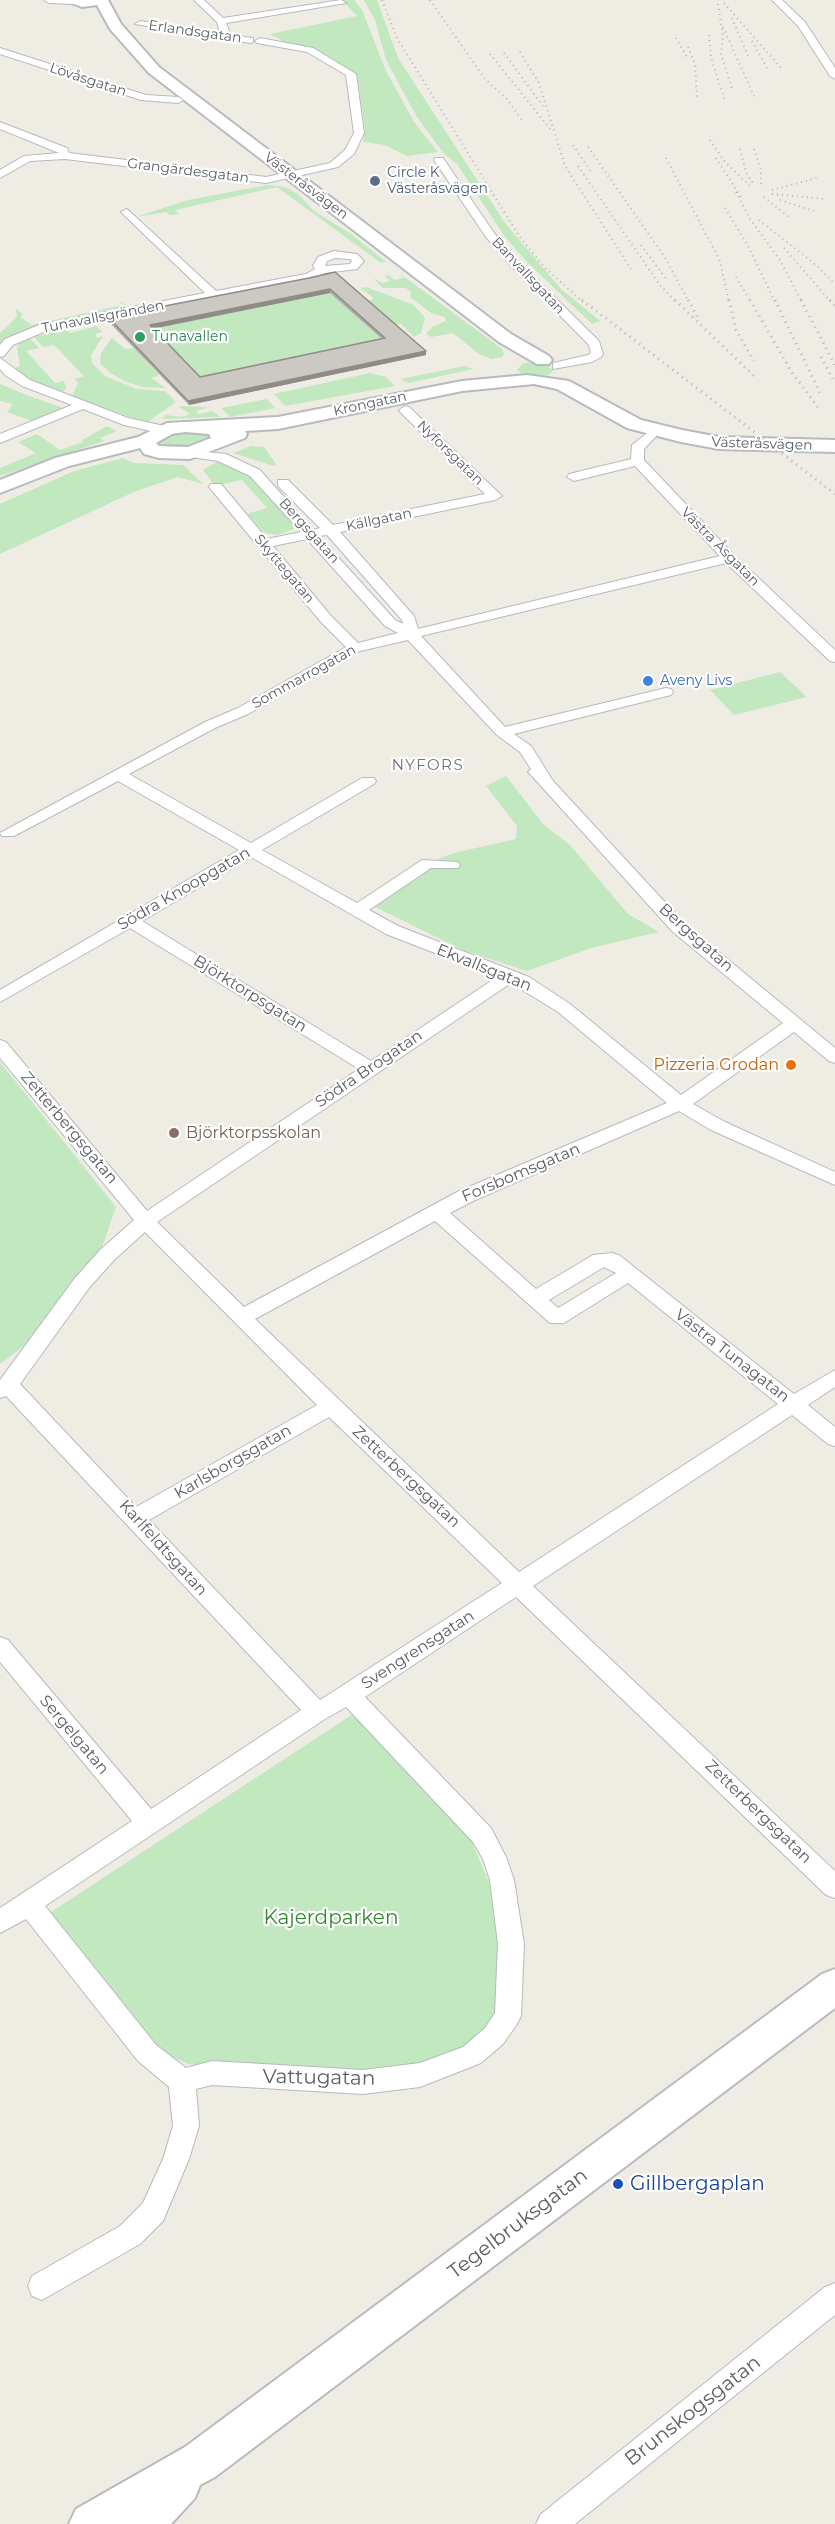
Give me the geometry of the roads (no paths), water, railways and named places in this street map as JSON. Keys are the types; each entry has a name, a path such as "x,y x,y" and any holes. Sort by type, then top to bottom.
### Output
{"street":[{"path":"49,0 100,0"},
{"name":"Västeråsvägen","path":"100,0 115,26 154,70 505,338 563,385 612,413 656,430 719,443 834,446"},
{"path":"199,0 221,21 226,36"},
{"path":"777,0 802,24 835,76"},
{"name":"Västeråsvägen","path":"73,1 115,26"},
{"path":"221,21 341,3"},
{"name":"Erlandsgatan","path":"140,24 310,50 348,71 354,81 359,132 350,152 334,165 293,176"},
{"name":"Lövåsgatan","path":"0,51 145,98 178,100"},
{"path":"0,125 63,150 65,156"},
{"name":"Grangärdesgatan","path":"0,175 27,158 65,156 238,178 266,180 293,176"},
{"name":"Banvallsgatan","path":"439,160 496,242 595,344 597,354 592,358 545,372"},
{"path":"127,212 213,295"},
{"name":"Tunavallsgränden","path":"0,353 9,342 30,332 309,277 322,270"},
{"name":"Västeråsvägen","path":"505,338 516,364 515,375 545,372"},
{"path":"0,362 16,378 124,421 154,440 190,453 215,437"},
{"name":"Krongatan","path":"462,386 516,364 545,372"},
{"name":"Krongatan","path":"215,437 462,386 545,372"},
{"path":"0,439 83,405"},
{"name":"Nyforsgatan","path":"405,410 495,496"},
{"path":"0,487 62,462 154,440 185,426 215,437"},
{"path":"574,477 638,461 637,448 656,430"},
{"name":"Bergsgatan","path":"215,437 228,453 268,471 330,530 409,619 412,635"},
{"path":"0,497 50,476 137,452 154,440"},
{"name":"Bergsgatan","path":"190,453 221,457 255,473 390,623 412,635 502,732 512,753 546,780 679,928 835,1057"},
{"name":"Västra Åsgatan","path":"638,461 729,558 835,658"},
{"name":"Skyttegatan","path":"216,487 326,619 355,648"},
{"name":"Källgatan","path":"263,544 495,496"},
{"name":"Sommarrogatan","path":"8,833 210,725 243,711 355,648 729,558"},
{"path":"502,732 666,692"},
{"name":"Ekvallsgatan","path":"119,775 410,938 511,975 545,993 680,1104 718,1126 835,1179"},
{"name":"Södra Knoopgatan","path":"0,998 368,781"},
{"path":"358,910 428,863 452,865"},
{"name":"Björktorpsgatan","path":"130,921 370,1068"},
{"name":"Södra Brogatan","path":"4,1387 82,1283 107,1255 145,1221 511,975"},
{"name":"Forsbomsgatan","path":"242,1317 436,1210 680,1104 795,1023"},
{"name":"Zetterbergsgatan","path":"0,1046 145,1221 331,1406 835,1887"},
{"name":"Västra Tunagatan","path":"436,1210 469,1243 536,1299 600,1260 612,1260 835,1438"},
{"name":"Svengrensgatan","path":"0,1922 317,1712 349,1695 835,1377"},
{"name":"Karlfeldtsgatan","path":"4,1387 135,1518 317,1712"},
{"name":"Karlsborgsgatan","path":"135,1518 331,1406"},
{"name":"Sergelgatan","path":"0,1646 149,1824"},
{"name":"Vattugatan","path":"182,2081 212,2073 363,2082 420,2075 471,2055 494,2036 508,2016 511,1944 502,1880 494,1857 474,1827 349,1695"},
{"path":"29,1904 147,2053 182,2081 186,2126 176,2159 153,2212 130,2235 42,2286"},
{"name":"Tegelbruksgatan","path":"91,2524 200,2462 835,1986"},
{"name":"Brunskogsgatan","path":"551,2524 835,2297"},
{"name":"Tegelbruksgatan","path":"142,2524 200,2462"}],"railway":[{"path":"382,0 397,38 519,236 545,268 583,302"},
{"path":"430,0 485,79 507,99 523,122"},
{"path":"724,3 781,68"},
{"path":"718,4 723,36 721,54 732,89"},
{"path":"732,18 749,58"},
{"path":"723,27 754,96"},
{"path":"709,35 711,58 725,101"},
{"path":"676,38 688,59"},
{"path":"752,41 767,68"},
{"path":"688,47 695,64 697,97"},
{"path":"520,52 539,83 565,166 631,269"},
{"path":"504,53 543,106"},
{"path":"490,54 551,130"},
{"path":"710,140 725,162 752,188"},
{"path":"573,145 592,173"},
{"path":"588,147 664,256 689,302"},
{"path":"740,149 746,172 754,185"},
{"path":"754,149 761,170 761,188"},
{"path":"666,158 720,261 729,302"},
{"path":"716,158 742,199"},
{"path":"578,166 659,284 676,302"},
{"path":"772,190 817,178"},
{"path":"736,192 750,219 780,260 802,302"},
{"path":"772,194 825,199"},
{"path":"764,197 791,219"},
{"path":"780,200 814,211"},
{"path":"725,208 748,246 775,302"},
{"path":"759,220 817,266 835,284"},
{"path":"641,245 668,281"},
{"path":"784,248 831,302"},
{"path":"736,277 751,302"},
{"path":"582,300 835,494"},
{"path":"675,300 754,376"},
{"path":"688,300 698,318"},
{"path":"729,300 736,330 754,361"},
{"path":"750,300 791,371 820,410"},
{"path":"775,300 820,393"},
{"path":"801,300 835,365"},
{"path":"830,300 835,306"},
{"path":"821,357 835,383"}],"place":[{"name":"Circle K Västeråsvägen","path":"375,181"},
{"name":"Tunavallen","path":"140,337"},
{"name":"Aveny Livs","path":"648,681"},
{"name":"Pizzeria Grodan","path":"791,1065"},
{"name":"Björktorpsskolan","path":"174,1133"},
{"name":"Gillbergaplan","path":"618,2184"}],"district":[{"name":"NYFORS","path":"428,766"}],"park label":[{"name":"Kajerdparken","path":"331,1918"}]}
